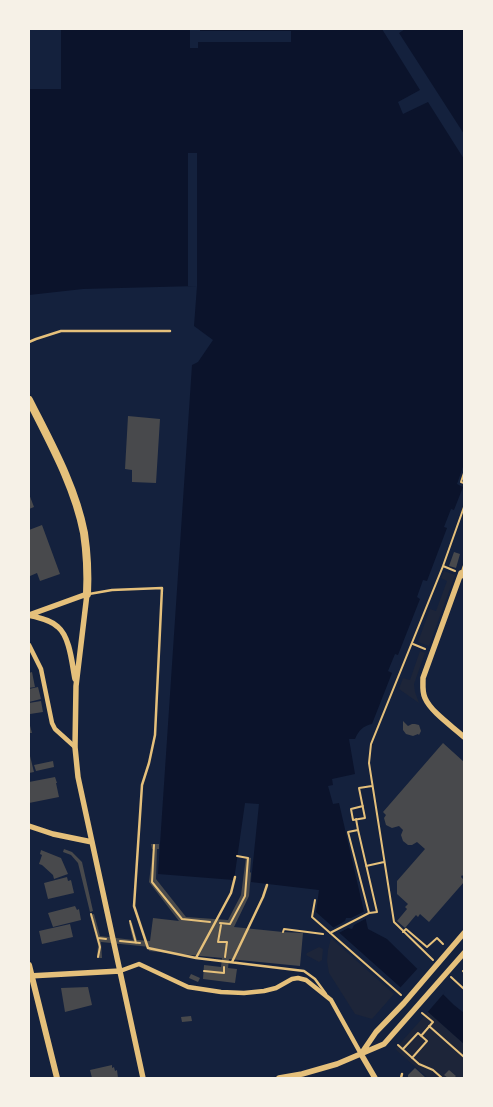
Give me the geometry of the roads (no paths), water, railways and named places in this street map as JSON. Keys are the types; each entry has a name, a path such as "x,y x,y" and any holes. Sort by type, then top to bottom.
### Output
{"highway":[{"path":"29,400 64,472 80,517 86,545 88,594"}],"main road":[{"path":"29,965 30,976 57,1078"}],"street":[{"path":"463,575 423,678 423,691 425,699 434,710 464,737"},
{"path":"29,615 88,594 76,686 75,747 78,776 143,1078"},
{"path":"29,615 53,623 60,628 69,650 76,686"},
{"path":"29,645 41,669 52,723 55,729 75,747"},
{"path":"29,826 53,834 92,842"},
{"path":"361,1054 376,1032 464,933"},
{"path":"279,1078 302,1074 337,1064 384,1044 450,972 464,952"},
{"path":"30,976 120,971 139,964 188,987 244,993 276,988 292,979 306,980 330,1000 375,1078"}],"lane":[{"path":"29,342 61,331 170,331"},
{"path":"463,575 464,566"},
{"path":"88,594 112,590 162,588 155,735 142,785 134,906 148,948 196,958 304,971 315,979 330,1000"},
{"path":"196,958 232,893 234,877"},
{"path":"232,962 267,885"}]}
